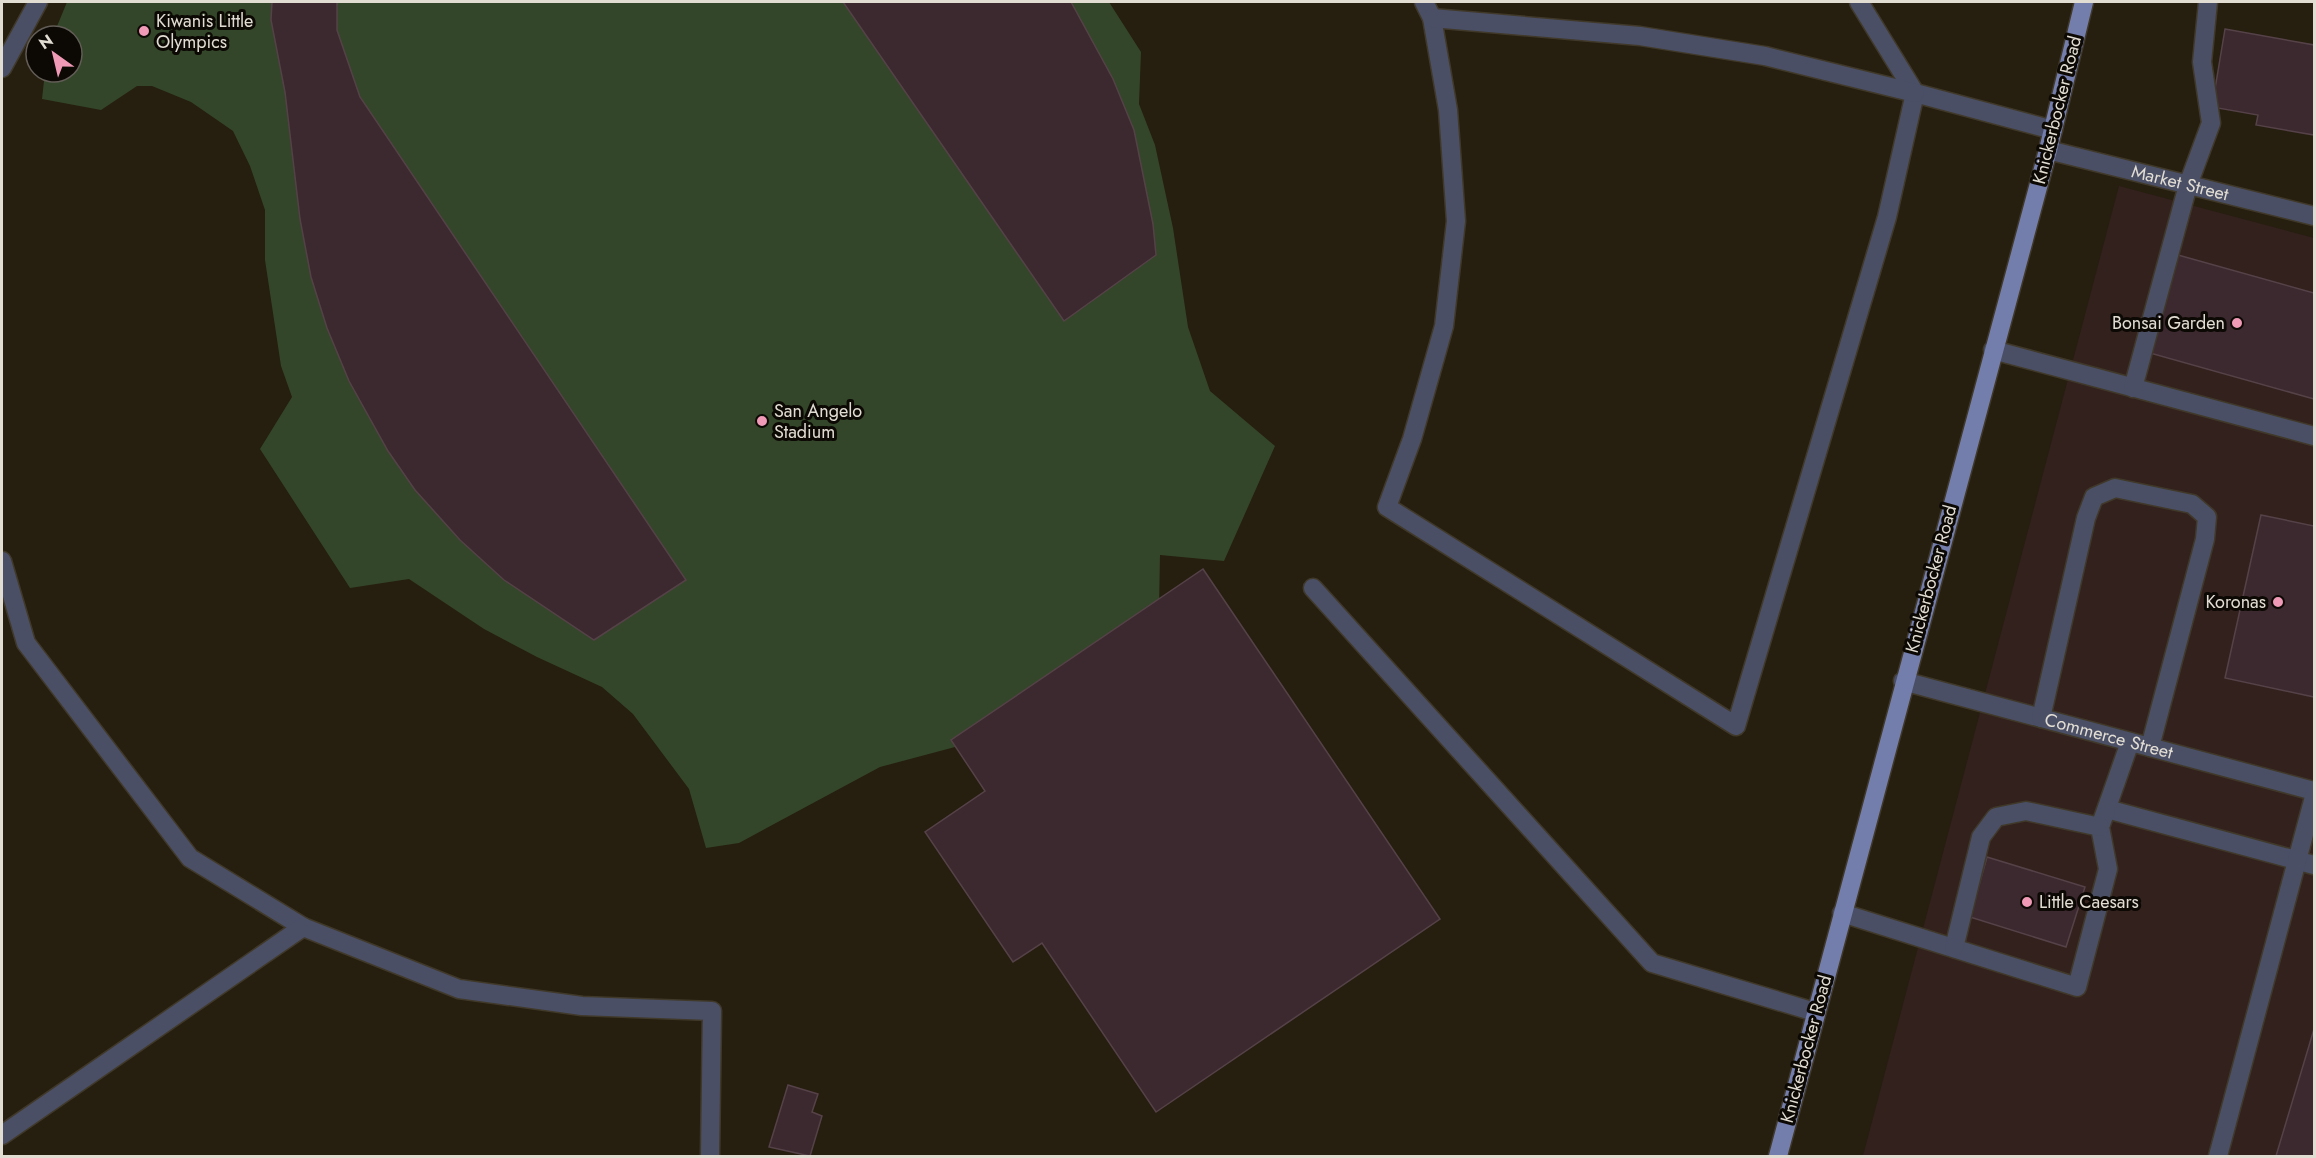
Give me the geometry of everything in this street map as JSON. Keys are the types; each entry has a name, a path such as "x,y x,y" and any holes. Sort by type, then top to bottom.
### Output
{"main road":[{"name":"Knickerbocker Road","path":"1778,1156 1903,681 2048,150 2084,2"}],"street":[{"path":"2,68 38,2"},
{"path":"1859,2 1915,93 1887,217 1736,726 1387,507 1412,439 1444,326 1456,221 1448,110 1428,10 1640,36 1765,56 1915,93 2053,130"},
{"path":"2133,388 2188,185 2211,123 2202,62 2208,2"},
{"name":"Market Street","path":"2048,150 2314,216"},
{"path":"1993,350 2314,436"},
{"path":"2041,718 2086,518 2094,498 2115,488 2192,504 2207,517 2205,539 2150,747"},
{"path":"2,561 26,643 190,858 303,927 459,989 582,1006 712,1011 710,1156"},
{"path":"1313,588 1652,963 1815,1012"},
{"name":"Commerce Street","path":"1903,681 2314,791"},
{"path":"1842,913 2077,987 2108,869 2100,827 2130,742"},
{"path":"2218,1156 2306,863 2314,797"},
{"path":"2107,809 2306,863"},
{"path":"1954,948 1981,837 1996,817 2026,811 2100,827"},
{"path":"2,1135 303,927"}],"shaded area":[{"path":"2119,186 2314,238 2314,1156 1863,1156"}],"green space":[{"name":"San Angelo Stadium","path":"67,2 1109,2 1141,52 1139,104 1155,145 1173,228 1188,327 1210,391 1275,446 1224,561 1160,555 1159,610 955,747 880,767 739,843 706,848 689,789 633,714 602,687 484,629 409,579 350,588 260,449 292,397 281,366 265,260 265,210 250,166 233,131 191,102 152,86 137,86 101,110 42,99 44,84 84,84 84,24 58,24"}],"building":[{"path":"272,2 337,2 337,30 360,97 686,580 594,640 504,580 460,540 415,490 388,451 349,381 327,328 311,277 300,219 285,92 271,20"},
{"path":"843,2 1071,2 1113,79 1134,130 1153,224 1156,255 1064,321"},
{"path":"2225,29 2314,45 2314,135 2256,125 2258,115 2212,107"},
{"name":"Bonsai Garden","path":"2178,255 2314,293 2314,399 2150,353"},
{"name":"Koronas","path":"2261,515 2314,526 2314,697 2225,678"},
{"path":"1203,569 1440,919 1156,1112 1042,943 1013,962 925,832 985,791 951,740"},
{"name":"Little Caesars","path":"1987,857 2085,887 2066,947 1970,917"},
{"path":"2314,1029 2314,1156 2276,1156"},
{"path":"788,1085 818,1094 812,1112 822,1116 810,1156 769,1147"}],"place":[{"name":"Kiwanis Little Olympics","path":"144,31"},
{"name":"Bonsai Garden","path":"2237,323"},
{"name":"San Angelo Stadium","path":"762,421"},
{"name":"Koronas","path":"2278,602"},
{"name":"Little Caesars","path":"2027,902"}]}
